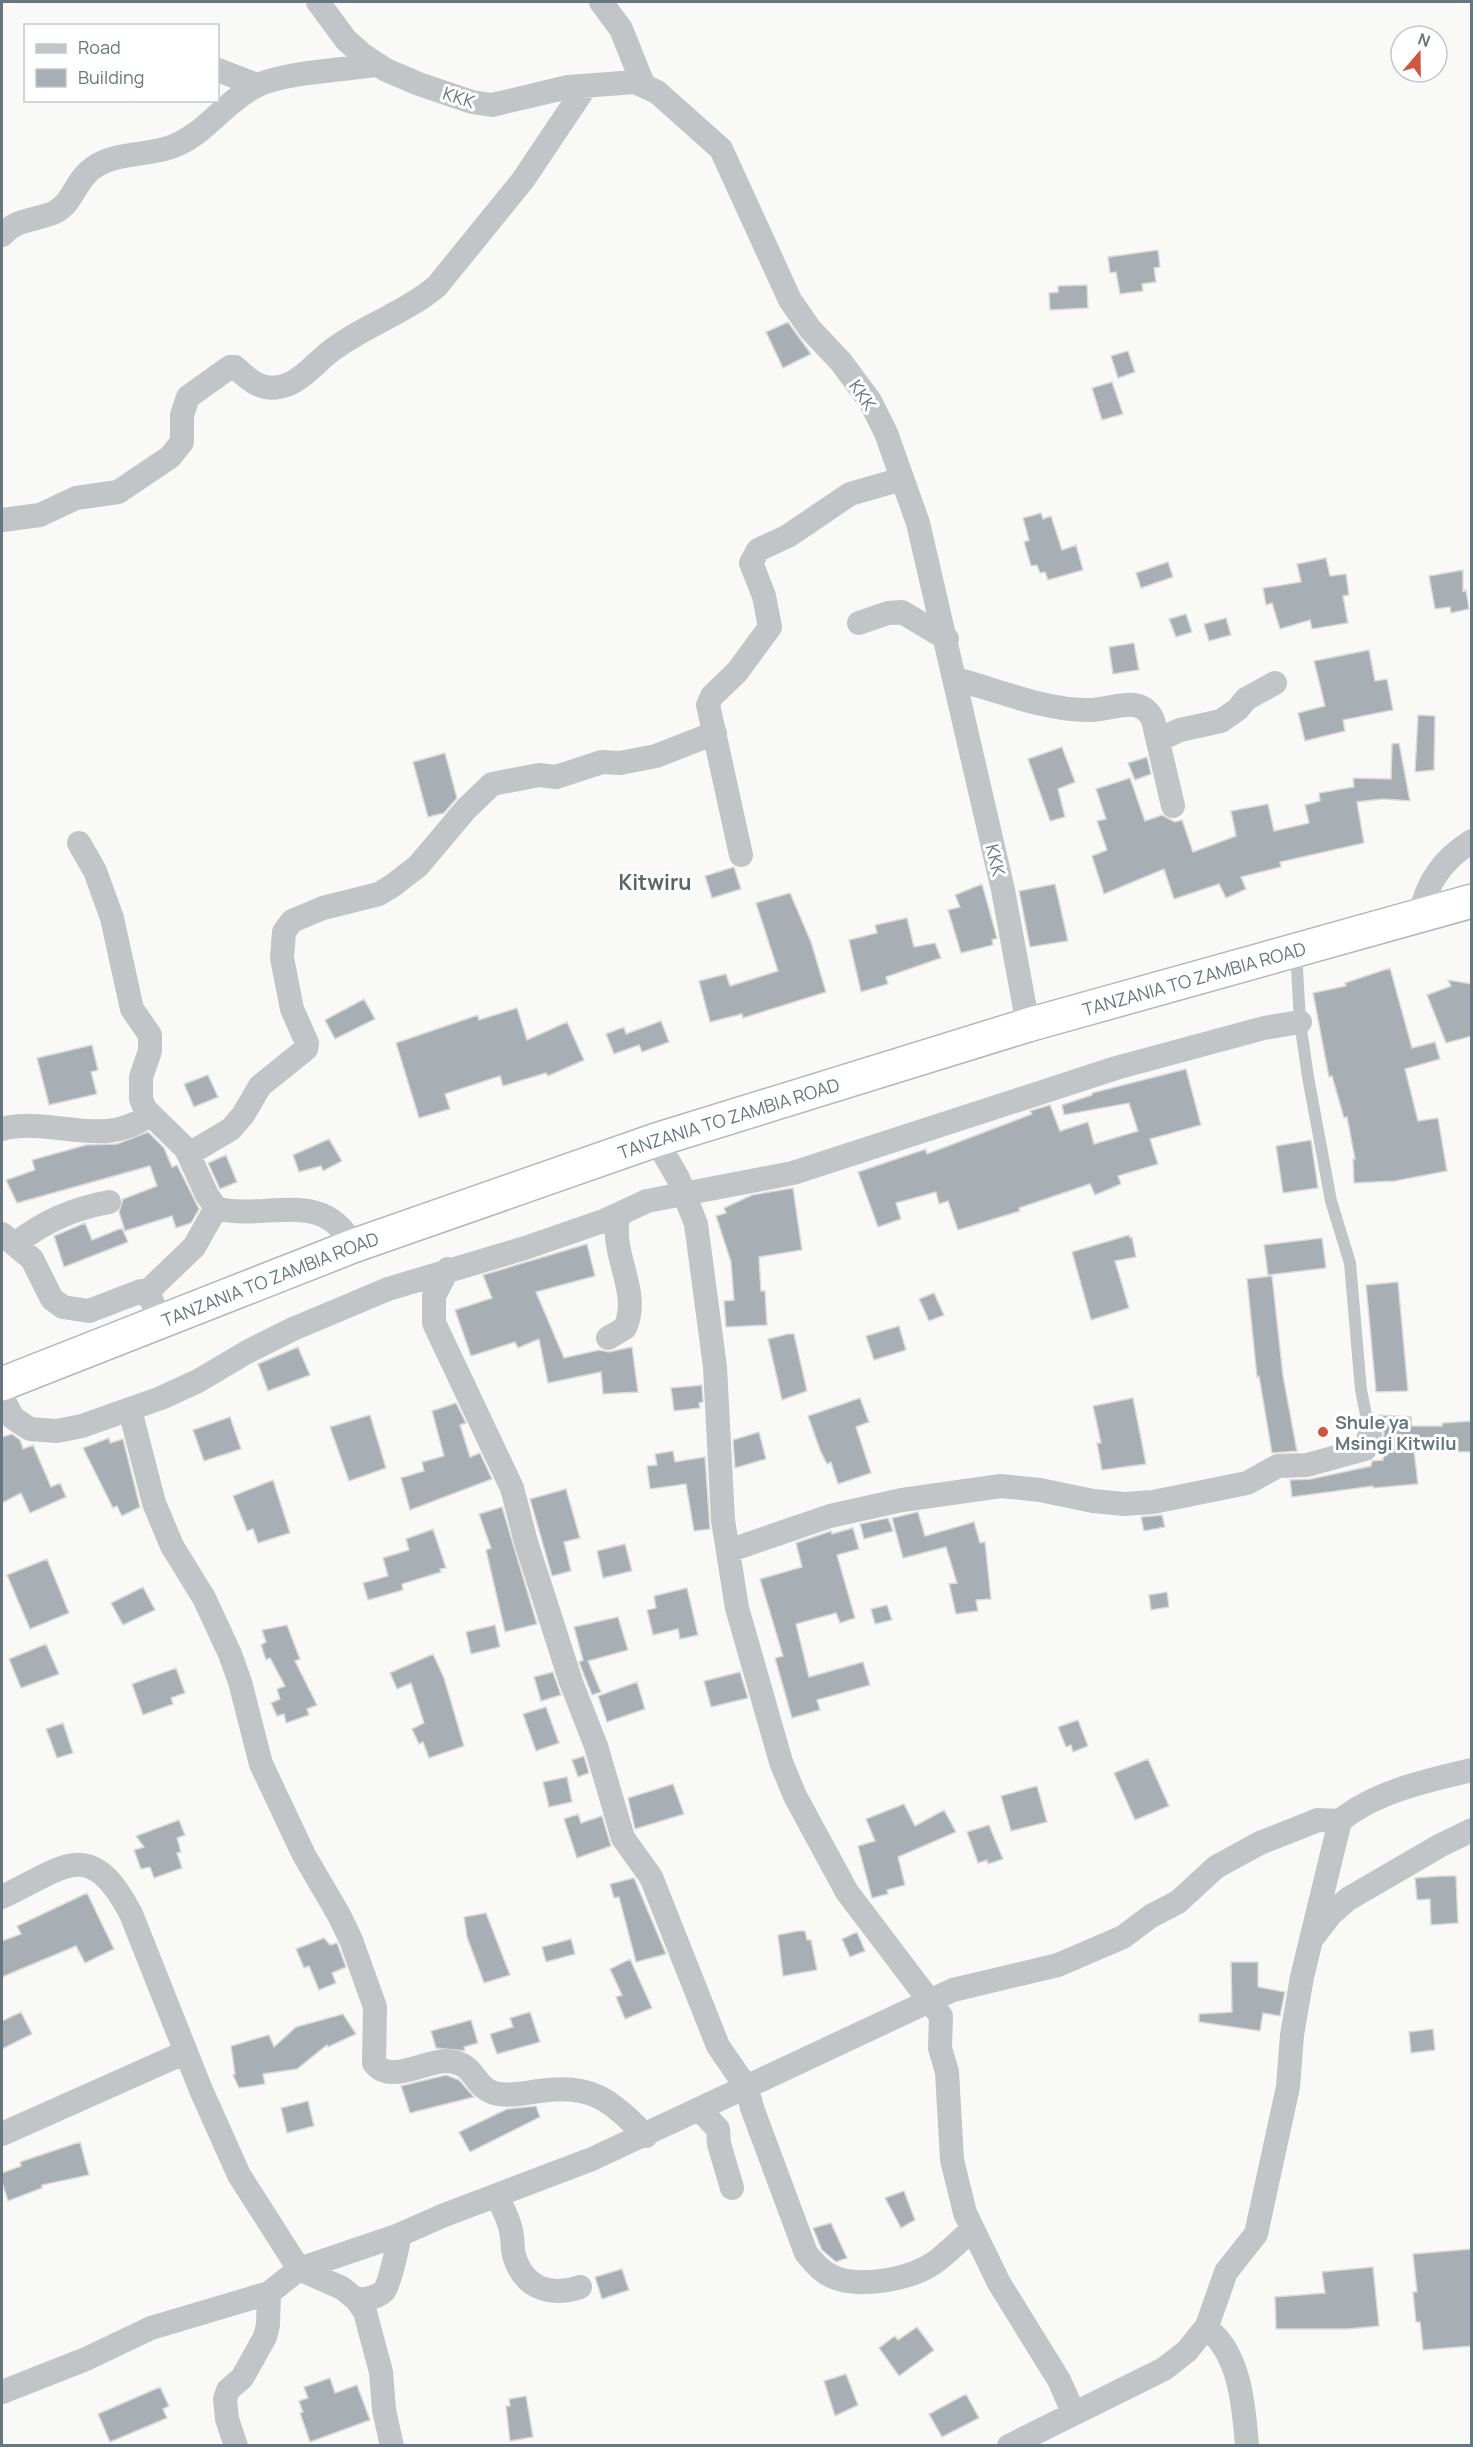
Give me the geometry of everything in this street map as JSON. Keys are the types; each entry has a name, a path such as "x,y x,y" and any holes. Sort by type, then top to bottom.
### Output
{"highway":[{"name":"TANZANIA TO ZAMBIA ROAD","path":"2,1384 353,1246 656,1140 1028,1025 1472,901"}],"street":[{"path":"318,2 346,40 381,68"},
{"path":"601,2 621,29 643,84"},
{"path":"2,235 20,221 56,211 67,202 86,173 94,166 108,160 173,147 201,131 230,104 257,86 328,70 381,68"},
{"name":"KKK","path":"381,68 482,104 492,105 568,87 624,82 643,84 685,114 721,149 790,300 810,329 841,362 870,401 886,433 918,523 947,639 1003,890 1028,1025"},
{"path":"219,70 257,86"},
{"path":"2,520 40,515 76,498 118,492 176,452 182,442 182,414 188,397 230,367 235,367 250,381 261,386 271,388 289,384 329,352 423,298 437,286 523,180 586,86"},
{"path":"741,855 715,733 708,711 709,700 737,672 770,627 764,596 751,563 754,554 788,536 850,494 902,479"},
{"path":"859,623 888,613 902,612 947,639"},
{"path":"955,679 1075,709 1136,705 1150,713 1173,806"},
{"path":"1158,740 1180,730 1221,721 1256,692 1275,683"},
{"path":"189,1154 231,1129 243,1115 260,1086 306,1049 307,1043 292,1009 282,958 284,932 292,921 323,908 379,894 392,886 418,866 466,809 492,784 533,776 556,777 602,762 620,763 656,756 715,733"},
{"path":"1420,915 1425,892 1436,873 1456,851 1472,841"},
{"path":"79,843 95,871 112,918 132,1009 150,1035 150,1051 143,1070 141,1099 149,1115 172,1133 189,1154 207,1195 216,1208"},
{"path":"2,1397 17,1423 42,1431 82,1426 130,1410 198,1381 247,1352 388,1289 448,1269 525,1248 619,1215 647,1201 793,1173 1116,1068 1264,1028 1300,1022"},
{"path":"2,1129 23,1125 83,1131 112,1131 134,1126 149,1115"},
{"path":"656,1140 684,1194 696,1224 715,1367 723,1520 737,1608 781,1762 795,1796 847,1892 927,2001 941,2016 940,2048 947,2072 952,2160 964,2213 999,2283 1059,2380 1073,2412"},
{"path":"109,1202 73,1210 8,1239 32,1259 52,1299 63,1308 89,1311 136,1291 146,1293"},
{"path":"216,1208 308,1211 329,1219 342,1230 353,1246"},
{"path":"146,1293 194,1247 216,1208"},
{"path":"608,1338 625,1328 631,1311 616,1236 619,1215"},
{"path":"448,1269 434,1296 434,1323 512,1488 529,1552 571,1682 596,1746 623,1838 651,1877 718,2046 747,2088 806,2253 820,2270 838,2279 861,2282 909,2274 933,2263 973,2229"},
{"path":"146,1293 160,1322"},
{"path":"130,1410 154,1503 172,1545 204,1598 230,1654 240,1682 261,1764 304,1855 351,1940 375,2007 374,2063 378,2068 391,2072 433,2063 456,2062 470,2069 487,2090 499,2094 558,2088 587,2091 602,2096 617,2106 646,2136"},
{"path":"728,1551 830,1515 971,1489 1017,1487 1093,1501 1124,1504 1184,1497 1247,1483 1278,1466 1307,1465 1354,1454 1365,1449 1370,1434"},
{"path":"1018,2443 1073,2412 1164,2369 1186,2351 1206,2328 1226,2272 1256,2234 1288,2087 1292,2035 1310,1941 1340,1821 1355,1809 1404,1789 1472,1770"},
{"path":"2,2392 86,2359 151,2328 269,2293 299,2269 399,2235 646,2136 876,2029 927,2001 953,1990 1058,1965 1123,1937 1151,1917 1178,1902 1216,1867 1260,1843 1318,1820 1340,1821"},
{"path":"1310,1941 1331,1914 1348,1899 1472,1830"},
{"path":"2,1897 70,1864 84,1864 100,1870 118,1889 131,1914 186,2052 239,2175 299,2269 342,2288 357,2300 365,2312 378,2361 384,2410 392,2445"},
{"path":"2,2134 186,2052"},
{"path":"700,2110 718,2129 718,2144 732,2188"},
{"path":"497,2196 511,2230 514,2255 530,2280 547,2291 558,2293 580,2287"},
{"path":"357,2300 372,2298 384,2290 399,2250 399,2235"},
{"path":"236,2445 227,2419 225,2400 228,2390 242,2378 265,2337 268,2325 269,2293"},
{"path":"1206,2328 1221,2343 1234,2370 1245,2410 1247,2445"}],"lane":[{"path":"1296,949 1300,1022 1331,1201 1350,1263 1361,1390 1370,1434"}],"building":[{"path":"1158,250 1160,267 1154,268 1156,282 1142,284 1143,291 1120,294 1116,272 1110,273 1108,257"},
{"path":"1087,285 1088,308 1050,310 1049,293 1058,292 1058,286"},
{"path":"788,322 811,354 783,368 766,332"},
{"path":"1128,351 1135,372 1118,378 1111,356"},
{"path":"1112,382 1123,414 1102,420 1092,388"},
{"path":"1041,513 1043,519 1051,516 1062,550 1076,545 1083,570 1048,580 1045,572 1040,573 1037,565 1031,566 1024,542 1029,540 1023,518"},
{"path":"1326,558 1330,576 1346,574 1349,595 1343,596 1348,623 1312,629 1310,620 1280,629 1272,603 1266,605 1263,588 1301,582 1297,564"},
{"path":"1168,562 1173,577 1141,588 1136,573"},
{"path":"1463,570 1463,591 1466,590 1469,609 1451,613 1450,607 1435,609 1429,576"},
{"path":"1186,614 1192,632 1176,637 1169,619"},
{"path":"1226,618 1231,635 1209,641 1204,624"},
{"path":"1134,643 1139,670 1113,674 1109,647"},
{"path":"1369,650 1375,681 1387,679 1393,710 1343,720 1345,731 1305,741 1298,713 1325,706 1314,661"},
{"path":"1418,715 1435,716 1434,770 1415,772"},
{"path":"1399,743 1410,801 1383,799 1357,802 1364,843 1280,862 1281,867 1241,877 1246,889 1226,898 1219,884 1174,899 1164,869 1104,894 1092,856 1107,850 1097,821 1106,819 1096,789 1130,778 1145,821 1162,815 1175,822 1182,820 1193,852 1236,836 1231,811 1268,804 1274,831 1309,823 1305,805 1320,801 1319,793 1354,787 1353,778 1391,779 1392,744"},
{"path":"1062,747 1075,782 1058,789 1065,817 1050,821 1028,759"},
{"path":"445,753 457,798 444,813 428,817 413,762"},
{"path":"1147,757 1151,774 1135,780 1128,763"},
{"path":"734,867 741,889 712,898 705,876"},
{"path":"982,884 997,938 992,940 993,945 961,953 948,910 960,907 955,895"},
{"path":"1055,884 1068,941 1030,947 1019,891"},
{"path":"790,893 811,942 826,992 743,1018 742,1014 710,1022 699,981 726,974 730,986 778,971 756,903"},
{"path":"907,918 914,947 935,943 941,958 886,977 888,984 861,992 849,940 877,933 875,925"},
{"path":"1390,968 1412,1048 1435,1042 1440,1059 1405,1069 1418,1121 1438,1118 1447,1171 1395,1181 1354,1183 1353,1159 1355,1159 1347,1117 1344,1118 1332,1076 1329,1077 1313,993 1346,986 1345,983"},
{"path":"1448,980 1472,984 1472,1036 1446,1043 1427,995 1451,986"},
{"path":"364,999 375,1019 335,1039 325,1020"},
{"path":"517,1008 527,1040 567,1022 584,1060 548,1076 546,1073 503,1086 500,1076 445,1094 450,1109 419,1118 396,1043 478,1015 479,1020"},
{"path":"661,1021 669,1042 642,1052 639,1045 614,1054 606,1034 624,1027 626,1034"},
{"path":"92,1045 98,1070 91,1072 97,1094 49,1105 37,1058"},
{"path":"1186,1069 1201,1125 1150,1139 1158,1164 1118,1176 1121,1184 1095,1195 1090,1184 1019,1208 1020,1211 958,1230 948,1201 939,1204 936,1192 896,1203 901,1219 878,1227 858,1172 926,1149 927,1154 1032,1114 1030,1111 1050,1105 1060,1131 1088,1122 1094,1144 1138,1131 1129,1103 1064,1115 1062,1105 1092,1095 1092,1093"},
{"path":"208,1075 218,1097 194,1107 184,1084"},
{"path":"148,1132 164,1148 172,1167 177,1165 199,1209 191,1223 176,1228 172,1216 125,1231 119,1212 123,1199 157,1186 150,1166 17,1203 6,1180 35,1170 32,1160 86,1145 117,1144"},
{"path":"329,1139 342,1161 323,1171 321,1166 299,1172 293,1155"},
{"path":"1311,1140 1318,1188 1283,1193 1276,1146"},
{"path":"226,1155 237,1182 220,1189 208,1163"},
{"path":"793,1188 802,1250 759,1257 761,1291 765,1291 767,1325 726,1327 724,1301 734,1300 731,1262 716,1216 726,1213 724,1208 752,1195"},
{"path":"85,1223 92,1240 122,1228 128,1242 64,1267 54,1236"},
{"path":"1129,1235 1130,1238 1132,1237 1136,1257 1115,1261 1129,1308 1091,1320 1072,1252"},
{"path":"1322,1238 1326,1268 1268,1275 1264,1245"},
{"path":"587,1244 595,1276 536,1292 564,1358 599,1350 609,1352 632,1347 638,1392 603,1394 601,1372 548,1383 539,1339 518,1348 515,1342 471,1356 455,1310 492,1298 483,1275"},
{"path":"1272,1276 1283,1376 1297,1451 1272,1453 1259,1376 1257,1377 1247,1279"},
{"path":"1398,1282 1408,1391 1376,1392 1366,1285"},
{"path":"934,1293 944,1315 929,1321 919,1299"},
{"path":"899,1326 906,1350 874,1360 866,1336"},
{"path":"794,1334 807,1391 782,1400 768,1339"},
{"path":"298,1347 310,1375 268,1391 258,1364"},
{"path":"702,1385 703,1402 699,1403 700,1408 674,1411 671,1388"},
{"path":"860,1398 869,1422 856,1427 871,1473 838,1484 831,1462 827,1464 820,1450 808,1416"},
{"path":"1133,1398 1146,1464 1102,1470 1097,1443 1101,1443 1093,1406"},
{"path":"456,1403 466,1423 460,1425 470,1457 480,1453 492,1479 410,1510 401,1478 424,1471 422,1462 444,1456 432,1411"},
{"path":"370,1415 386,1468 349,1481 330,1427"},
{"path":"1379,1415 1411,1417 1412,1426 1442,1426 1442,1423 1472,1421 1472,1452 1414,1451 1418,1484 1373,1488 1373,1486 1292,1497 1290,1480 1311,1479 1371,1466 1372,1461 1383,1460 1384,1432"},
{"path":"230,1417 241,1449 204,1461 193,1430"},
{"path":"759,1432 766,1459 735,1468 733,1440"},
{"path":"12,1434 20,1440 23,1449 33,1445 51,1487 60,1483 66,1497 30,1513 21,1493 2,1503 2,1437"},
{"path":"109,1438 110,1443 123,1439 140,1507 122,1516 117,1506 113,1508 83,1448"},
{"path":"673,1451 675,1462 705,1457 710,1529 694,1531 686,1484 650,1489 647,1466 657,1465 655,1454"},
{"path":"273,1480 290,1533 258,1543 253,1529 247,1531 233,1496"},
{"path":"566,1489 580,1538 564,1542 571,1571 552,1576 530,1499"},
{"path":"502,1507 537,1624 505,1632 486,1550 491,1548 479,1514"},
{"path":"918,1512 925,1536 974,1522 980,1543 985,1542 991,1599 976,1600 978,1611 956,1614 949,1584 957,1583 946,1547 903,1558 892,1518"},
{"path":"1162,1515 1165,1527 1144,1531 1141,1517"},
{"path":"888,1518 893,1531 864,1539 860,1524"},
{"path":"853,1528 859,1549 837,1555 855,1618 840,1623 836,1613 796,1624 809,1677 863,1662 870,1685 817,1700 820,1710 792,1718 775,1658 783,1656 760,1579 802,1567 796,1543 831,1531 832,1534"},
{"path":"433,1529 446,1568 440,1569 441,1572 402,1584 403,1590 368,1600 363,1583 388,1576 383,1558 409,1550 406,1539"},
{"path":"625,1544 632,1571 603,1578 597,1551"},
{"path":"47,1559 69,1613 30,1629 7,1575"},
{"path":"143,1587 155,1610 123,1625 111,1603"},
{"path":"687,1588 698,1635 680,1639 678,1629 653,1635 647,1610 656,1608 654,1596"},
{"path":"1167,1592 1169,1607 1151,1610 1149,1595"},
{"path":"887,1605 892,1620 875,1624 871,1609"},
{"path":"618,1617 628,1650 588,1661 601,1692 592,1695 579,1662 583,1660 574,1627"},
{"path":"287,1625 300,1659 295,1661 317,1705 307,1709 309,1715 286,1723 284,1714 277,1716 271,1703 280,1699 277,1689 285,1686 270,1658 266,1660 261,1645 266,1642 262,1630"},
{"path":"495,1625 500,1647 471,1654 466,1632"},
{"path":"46,1644 59,1674 21,1688 9,1659"},
{"path":"433,1654 444,1678 464,1746 429,1758 423,1742 419,1744 412,1729 424,1723 411,1683 397,1689 390,1673"},
{"path":"176,1668 185,1693 171,1698 173,1704 143,1715 132,1684"},
{"path":"553,1672 561,1695 541,1701 534,1677"},
{"path":"740,1672 748,1698 711,1707 704,1681"},
{"path":"637,1682 645,1709 607,1722 598,1696"},
{"path":"546,1707 559,1743 536,1751 523,1714"},
{"path":"1078,1720 1088,1746 1073,1752 1071,1745 1066,1747 1058,1727"},
{"path":"63,1723 73,1753 57,1758 46,1729"},
{"path":"584,1756 589,1773 578,1777 572,1760"},
{"path":"1148,1759 1169,1806 1135,1820 1114,1773"},
{"path":"567,1777 572,1802 549,1807 543,1782"},
{"path":"673,1784 684,1814 635,1829 628,1798"},
{"path":"1037,1786 1047,1822 1011,1831 1001,1796"},
{"path":"904,1804 915,1826 944,1810 956,1832 898,1857 905,1885 887,1890 888,1894 872,1898 858,1846 875,1841 866,1819"},
{"path":"578,1814 581,1823 602,1816 611,1846 577,1858 564,1819"},
{"path":"179,1820 185,1835 177,1838 181,1852 177,1853 182,1868 154,1878 150,1867 141,1869 134,1850 144,1847 136,1836"},
{"path":"989,1825 1003,1859 988,1864 987,1860 978,1863 967,1832"},
{"path":"1456,1876 1458,1923 1431,1925 1430,1899 1417,1900 1415,1878"},
{"path":"634,1878 666,1954 636,1962 619,1897 614,1898 610,1884"},
{"path":"87,1893 114,1949 85,1963 76,1946 2,1977 2,1941 21,1934 17,1926"},
{"path":"486,1913 510,1975 484,1983 467,1937 464,1917"},
{"path":"805,1931 807,1940 811,1940 817,1970 783,1976 778,1935"},
{"path":"857,1932 865,1951 850,1957 842,1939"},
{"path":"324,1938 330,1945 337,1943 346,1967 332,1973 336,1983 319,1990 309,1966 304,1968 296,1949"},
{"path":"571,1939 575,1954 546,1962 542,1947"},
{"path":"630,1959 652,2008 625,2019 616,1997 622,1995 610,1969"},
{"path":"1231,1962 1258,1962 1258,1987 1285,1992 1280,2016 1263,2013 1260,2031 1199,2022 1199,2014 1232,2012"},
{"path":"21,2012 32,2034 2,2049 2,2021"},
{"path":"530,2012 540,2042 497,2054 490,2034 513,2027 510,2018"},
{"path":"343,2014 356,2034 328,2047 327,2045 297,2069 263,2074 265,2084 239,2088 233,2075 235,2074 231,2046 269,2035 274,2047 296,2027"},
{"path":"471,2020 478,2043 464,2047 465,2051 436,2048 431,2031"},
{"path":"1433,2029 1435,2050 1411,2053 1409,2032"},
{"path":"446,2075 459,2080 474,2097 410,2113 401,2086"},
{"path":"308,2101 314,2126 287,2133 281,2108"},
{"path":"536,2106 540,2117 470,2152 459,2132 507,2109"},
{"path":"80,2142 89,2175 42,2185 42,2188 8,2201 2,2182 2,2173 21,2166 20,2162"},
{"path":"904,2191 915,2220 901,2228 885,2198"},
{"path":"831,2223 847,2258 836,2262 822,2250 813,2228"},
{"path":"1471,2249 1472,2346 1423,2350 1420,2322 1416,2322 1413,2292 1417,2292 1413,2254"},
{"path":"1373,2267 1379,2326 1347,2329 1276,2329 1275,2297 1325,2293 1322,2272"},
{"path":"622,2269 629,2290 602,2299 595,2277"},
{"path":"917,2327 934,2350 899,2376 879,2348 895,2336 898,2340"},
{"path":"846,2374 858,2405 835,2416 824,2381"},
{"path":"330,2378 335,2393 357,2385 370,2420 310,2442 300,2413 303,2412 299,2401 308,2398 304,2387"},
{"path":"160,2387 169,2406 163,2409 167,2418 110,2442 98,2414"},
{"path":"966,2394 979,2418 942,2437 929,2414"},
{"path":"526,2396 533,2437 510,2441 506,2406 510,2406 509,2399"}],"place":[{"name":"Shule ya Msingi Kitwilu","path":"1323,1432"}],"district":[{"name":"Kitwiru","path":"655,882"}]}
